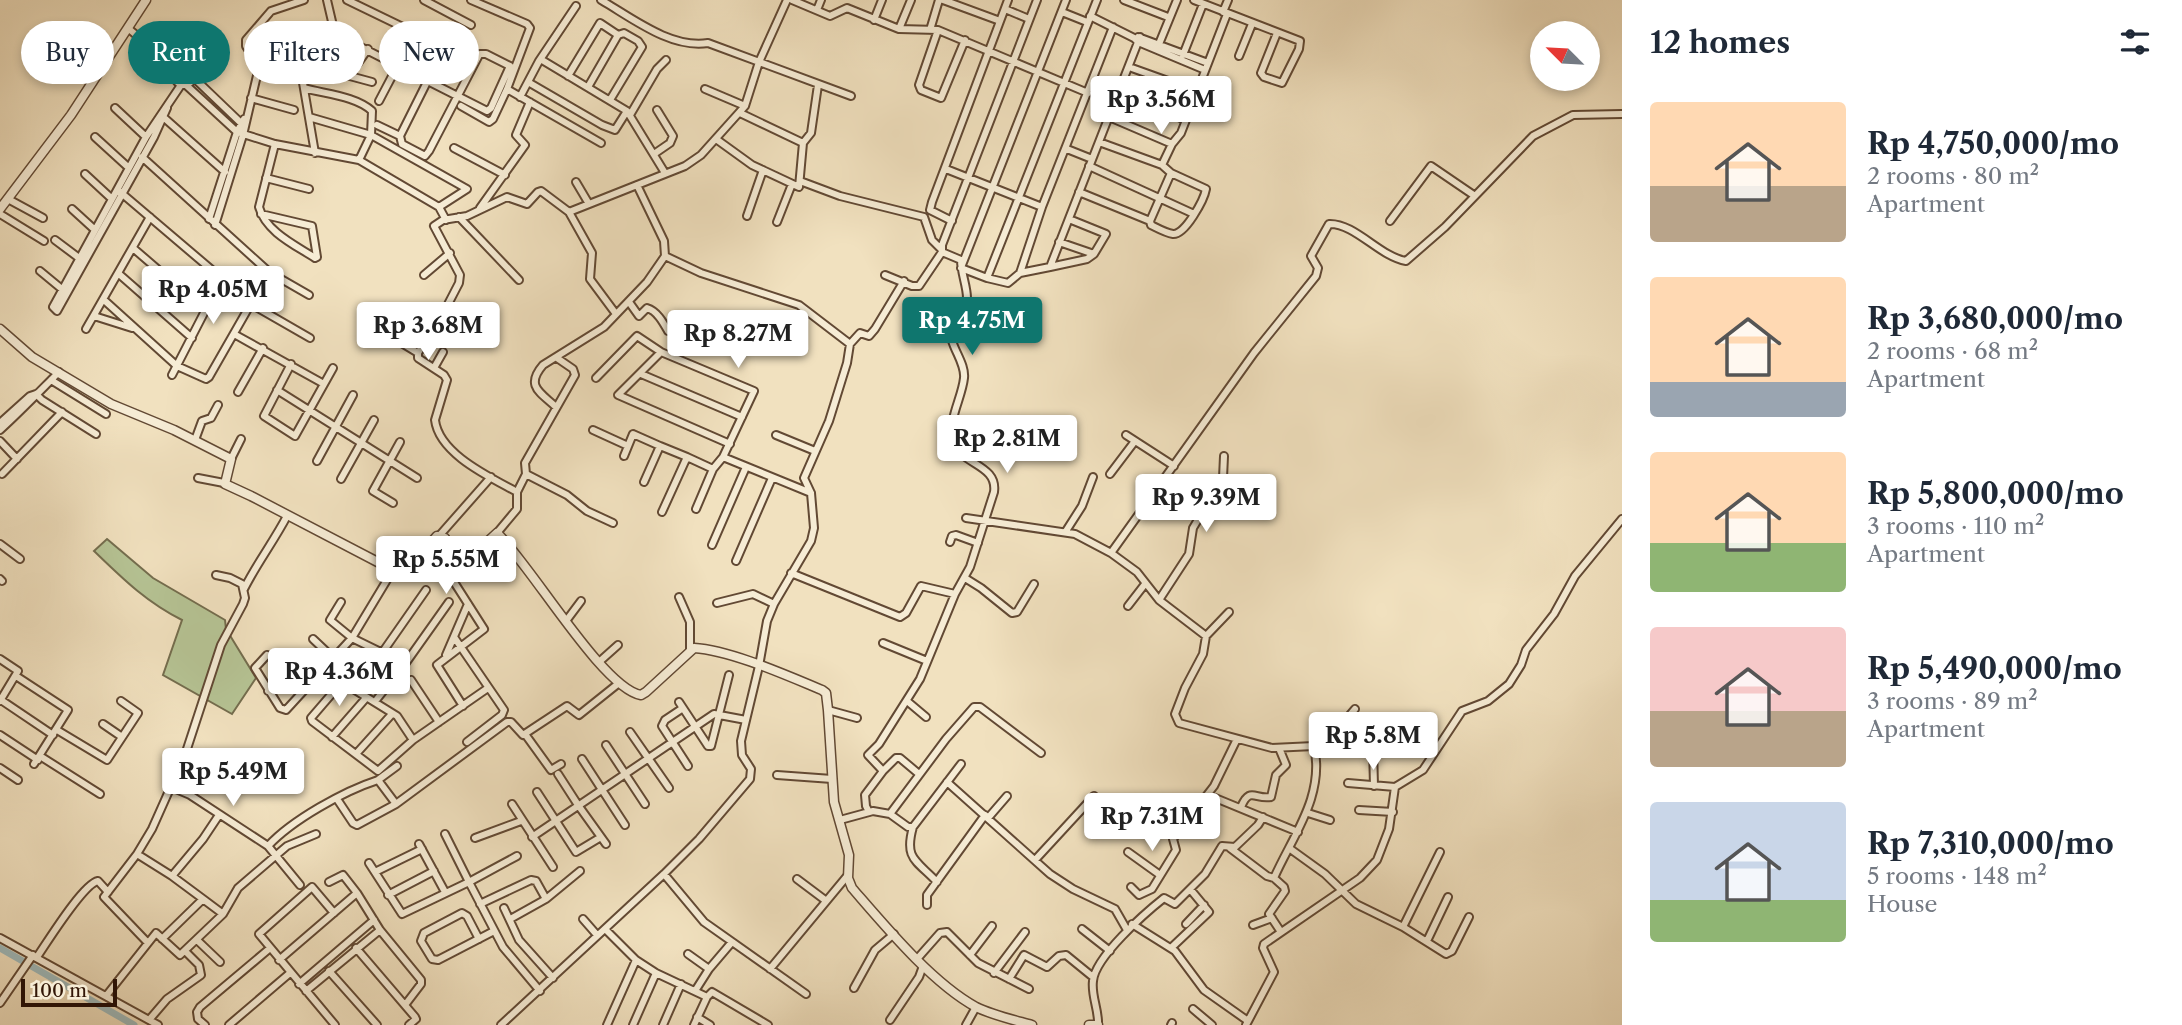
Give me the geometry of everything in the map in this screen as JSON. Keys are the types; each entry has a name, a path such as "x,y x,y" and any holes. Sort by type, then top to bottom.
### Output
{"street":[{"path":"134,21 146,0"},
{"path":"262,21 271,11 304,0"},
{"path":"327,0 333,21"},
{"path":"347,0 390,21"},
{"path":"424,0 465,21"},
{"path":"461,106 489,122 507,89 529,26 471,0"},
{"path":"601,0 684,44 694,46 708,43 850,96"},
{"path":"569,212 685,166 701,155 745,106 759,62 789,0 834,16 847,8 850,0"},
{"path":"817,10 821,0"},
{"path":"874,20 882,0"},
{"path":"900,29 911,0"},
{"path":"930,30 941,0 1000,21"},
{"path":"952,221 930,210 1008,0"},
{"path":"885,275 912,286 919,286 941,251 1037,0"},
{"path":"961,268 1066,0"},
{"path":"987,278 1097,0"},
{"path":"1124,0 1168,18"},
{"path":"1159,44 1177,0"},
{"path":"1163,165 1172,144 1181,133 1228,0"},
{"path":"1182,57 1198,1 1225,13 1277,33 1301,43 1282,83 1264,77 1261,72 1277,33"},
{"path":"520,96 576,6"},
{"path":"847,8 900,29 938,30 1088,93"},
{"path":"1005,9 1029,19"},
{"path":"1062,12 1113,27 1206,67"},
{"path":"568,76 599,24 618,35"},
{"path":"1239,56 1252,24"},
{"path":"1020,273 1042,207 1113,27"},
{"path":"3,204 71,115 128,30"},
{"path":"938,30 919,85 921,90 941,98 965,40"},
{"path":"588,87 618,35 624,33 638,41 642,47 610,100"},
{"path":"1137,39 1159,44 1182,57"},
{"path":"1049,267 1129,67 1137,39"},
{"path":"365,48 379,55"},
{"path":"365,54 368,50"},
{"path":"426,84 400,136 402,144 425,156 457,96 480,54 486,54 510,66 489,110 457,96 434,84"},
{"path":"542,60 628,113 665,173"},
{"path":"528,82 601,125 615,130 666,60"},
{"path":"315,153 304,88 306,66 372,82"},
{"path":"1129,67 1196,91"},
{"path":"200,84 243,122"},
{"path":"215,225 255,84"},
{"path":"379,101 388,84"},
{"path":"162,116 146,137 140,156 129,168 120,192 112,199 95,230 82,261 58,311 53,308 82,261 120,192 140,156 162,116 183,85 240,133 275,144 359,160 439,207 446,220"},
{"path":"716,139 737,156 799,187 803,143 811,133 818,85"},
{"path":"304,88 359,103 372,111 371,135 359,160"},
{"path":"507,89 601,143"},
{"path":"705,89 745,106"},
{"path":"1119,91 1185,120"},
{"path":"251,98 294,110"},
{"path":"480,208 525,145 516,135 530,102"},
{"path":"114,108 146,137"},
{"path":"654,154 670,143 673,136 657,110"},
{"path":"740,113 803,143"},
{"path":"1111,553 1254,353 1316,276 1318,268 1311,256 1329,224 1336,224 1377,246 1394,259 1406,261 1533,136 1573,115 1622,114"},
{"path":"226,122 232,115"},
{"path":"162,116 225,172"},
{"path":"309,117 371,135 467,189 439,207"},
{"path":"1109,117 1172,144"},
{"path":"377,125 400,136"},
{"path":"209,219 240,133"},
{"path":"95,137 129,168"},
{"path":"1079,191 1150,221 1151,225 1173,234 1181,232 1206,194 1206,189 1171,173 1163,165 1099,142"},
{"path":"261,214 312,226 317,257 278,233 261,214 259,207 275,144"},
{"path":"454,148 505,175"},
{"path":"1067,149 1194,214"},
{"path":"140,156 269,272 309,295"},
{"path":"1390,221 1431,166 1475,196"},
{"path":"946,169 1042,207"},
{"path":"747,216 763,170"},
{"path":"1150,221 1171,173"},
{"path":"85,174 112,199"},
{"path":"266,178 309,189"},
{"path":"800,181 840,196 924,217 932,240 941,251 961,260 967,299 951,326 953,343 965,375 952,434 962,455 980,466 996,483 965,578 955,594 927,661 907,701 879,744 867,755 883,771"},
{"path":"576,182 589,204"},
{"path":"777,222 792,184"},
{"path":"556,407 536,388 534,379 543,365 604,327 648,282 665,256 664,241 637,185"},
{"path":"517,492 446,447 436,427 435,420 447,380 418,358 418,353 444,312 459,283 460,275 434,226 446,220 467,216 507,197 527,204 541,191 569,212 592,253 590,279 616,314"},
{"path":"120,192 219,276 220,284 173,375"},
{"path":"3,204 43,218"},
{"path":"3,204 44,241"},
{"path":"72,209 95,230"},
{"path":"86,329 149,216"},
{"path":"459,218 519,280"},
{"path":"961,268 1008,283 1020,273 1087,259 1094,254 1105,233 1069,219"},
{"path":"55,240 82,261"},
{"path":"1059,242 1094,254"},
{"path":"133,248 206,311"},
{"path":"424,275 450,253"},
{"path":"665,256 701,273 799,305 850,344"},
{"path":"40,271 63,290"},
{"path":"104,300 177,366 207,378 269,272"},
{"path":"118,274 192,338"},
{"path":"501,1025 664,874 699,839 750,779 751,769 741,749 767,621 810,541 814,528 811,494 804,478 829,421 847,363 850,344 860,333 869,336 875,329 904,281"},
{"path":"629,302 639,316 647,308 650,309 663,321 668,331"},
{"path":"251,304 310,338"},
{"path":"444,312 465,320"},
{"path":"94,316 134,328"},
{"path":"0,329 32,357 111,404 231,458"},
{"path":"234,334 324,384"},
{"path":"390,336 418,353"},
{"path":"596,379 637,336 662,352 754,391 730,444 713,469 696,509"},
{"path":"238,393 263,348"},
{"path":"434,369 443,352"},
{"path":"662,352 618,395 730,444"},
{"path":"445,656 484,629 454,582 456,573 517,509 517,492 526,474 525,463 575,375 573,369 557,358"},
{"path":"291,364 265,418 295,436 333,368"},
{"path":"0,430 33,401 36,394 59,372"},
{"path":"641,374 742,417"},
{"path":"51,380 106,414"},
{"path":"277,390 417,478"},
{"path":"36,394 96,434"},
{"path":"0,423 30,396 36,394"},
{"path":"317,461 353,395"},
{"path":"195,440 202,421 211,418 218,405"},
{"path":"2,474 62,412"},
{"path":"341,479 374,420"},
{"path":"593,430 628,446"},
{"path":"624,456 634,434 713,469"},
{"path":"776,435 815,451"},
{"path":"1126,435 1174,466"},
{"path":"224,483 231,458 241,439"},
{"path":"1110,474 1135,441"},
{"path":"0,442 17,459"},
{"path":"368,498 400,443"},
{"path":"644,482 660,446"},
{"path":"1159,600 1189,554 1192,528 1223,478 1224,456"},
{"path":"662,512 687,457"},
{"path":"723,457 811,494"},
{"path":"712,545 746,467"},
{"path":"526,474 613,523"},
{"path":"198,478 224,483 393,570 407,570 491,477"},
{"path":"1066,531 1082,506 1093,477"},
{"path":"736,561 772,478"},
{"path":"373,491 393,503"},
{"path":"147,942 104,898 137,855 171,787 185,755 222,645 243,604 244,589 258,560 269,550 287,516"},
{"path":"966,518 1075,534 1111,553 1137,572 1159,600 1206,636"},
{"path":"1348,783 1395,788 1416,776 1462,710 1488,701 1509,684 1521,666 1526,650 1554,614 1575,576 1622,519"},
{"path":"497,533 599,662 629,691 641,695 694,648 759,666 826,693 831,779 849,855 848,875 852,888 920,962 949,989 1004,1021 1032,1025"},
{"path":"950,542 956,535 978,542"},
{"path":"439,536 448,542 461,566"},
{"path":"0,544 20,559"},
{"path":"267,655 255,668 280,708 286,709 352,638 393,570"},
{"path":"791,573 900,617 906,613 921,586 955,594"},
{"path":"216,575 239,582 244,589"},
{"path":"965,578 981,587 1012,613 1017,612 1034,584"},
{"path":"1128,606 1145,584"},
{"path":"355,686 426,590"},
{"path":"717,603 753,594 774,604"},
{"path":"679,597 690,622 690,650"},
{"path":"566,621 581,601"},
{"path":"341,602 330,620 352,638 405,664"},
{"path":"377,699 449,602"},
{"path":"463,706 437,665 445,656 468,604"},
{"path":"1229,612 1206,636 1203,654 1185,688 1175,717 1179,723 1272,748 1314,746 1327,742 1355,709"},
{"path":"454,637 504,713 467,743"},
{"path":"313,639 332,657"},
{"path":"883,643 927,661"},
{"path":"599,662 618,645"},
{"path":"0,659 18,671 1,698 55,733 106,760 138,712 121,701"},
{"path":"297,659 316,675"},
{"path":"268,691 289,669"},
{"path":"688,766 671,742 662,726 663,722 681,705 708,746 711,746 729,675"},
{"path":"16,676 67,708 68,713 37,760"},
{"path":"411,680 439,722"},
{"path":"413,740 397,716 344,683 340,683 311,718 379,771 413,740 488,688"},
{"path":"337,799 357,825 396,804 507,722 511,722 521,735 525,734 566,706 579,715 619,684"},
{"path":"332,737 366,698"},
{"path":"907,701 926,717"},
{"path":"890,814 974,707 980,707 1041,753"},
{"path":"828,710 857,718"},
{"path":"356,754 392,714"},
{"path":"532,837 714,714 746,720"},
{"path":"103,724 122,737"},
{"path":"630,732 669,788"},
{"path":"525,734 551,770 561,764"},
{"path":"0,735 37,760 100,794"},
{"path":"1131,887 1139,895 1152,890 1176,850 1173,841 1208,795 1237,739"},
{"path":"606,745 645,804"},
{"path":"1274,878 1308,813 1317,761 1314,746"},
{"path":"1373,747 1374,786"},
{"path":"1241,807 1248,795 1271,797 1276,775 1286,765 1279,748"},
{"path":"869,812 866,795 896,758 900,758 919,775"},
{"path":"582,759 625,825"},
{"path":"937,882 911,855 908,844 913,827 961,764"},
{"path":"268,846 279,833 358,786 378,780 397,766"},
{"path":"0,768 18,780"},
{"path":"558,774 607,844"},
{"path":"777,775 831,779"},
{"path":"378,780 396,804"},
{"path":"947,782 1050,874 1073,889 1111,906 1127,930"},
{"path":"171,787 190,795 268,846 300,885"},
{"path":"1132,924 1171,948 1204,990 1247,1023 1274,972 1263,946 1360,878 1377,860 1393,812 1395,788"},
{"path":"537,792 578,852 601,837"},
{"path":"1208,795 1298,832"},
{"path":"927,905 928,895 937,882 987,817 1007,796"},
{"path":"1035,860 1094,796"},
{"path":"512,804 553,867"},
{"path":"1163,810 1184,825"},
{"path":"1359,810 1393,812"},
{"path":"840,820 869,812 885,811 908,827 913,827"},
{"path":"1308,813 1330,820"},
{"path":"172,876 219,815"},
{"path":"1152,890 1175,904 1205,874 1222,846 1236,848 1263,817"},
{"path":"475,838 522,821"},
{"path":"106,996 147,942 157,933 178,955 185,951 223,914 238,888 287,846 316,834"},
{"path":"445,834 503,947 540,991"},
{"path":"375,872 421,846 445,892"},
{"path":"1230,848 1284,887 1285,891 1270,910 1281,932"},
{"path":"1289,848 1356,904 1403,927 1440,950 1450,953 1469,916"},
{"path":"1128,852 1160,875"},
{"path":"1403,927 1440,852"},
{"path":"137,855 172,876 223,914"},
{"path":"369,863 402,914 517,856"},
{"path":"512,918 546,899 580,871"},
{"path":"388,895 434,872"},
{"path":"664,874 704,922 806,994"},
{"path":"329,882 343,875 380,930 421,980 421,984 405,1005"},
{"path":"770,969 848,875"},
{"path":"797,879 825,900"},
{"path":"480,904 531,880 536,881 546,899"},
{"path":"0,1001 92,883 98,881 108,892"},
{"path":"334,913 312,887 261,930 260,937 335,1025"},
{"path":"1171,948 1209,912 1190,890"},
{"path":"279,960 357,893"},
{"path":"1427,941 1448,897"},
{"path":"1088,1025 1098,1025 1092,991 1093,977 1132,924 1164,898"},
{"path":"162,939 203,899"},
{"path":"1186,924 1204,905"},
{"path":"504,908 519,940 553,978"},
{"path":"479,939 467,916 462,914 424,933 421,941 435,960 479,939 494,931"},
{"path":"1253,925 1272,918"},
{"path":"583,919 597,935"},
{"path":"299,984 374,920"},
{"path":"970,955 992,926"},
{"path":"605,929 636,960 656,973 707,997"},
{"path":"1082,929 1110,951"},
{"path":"306,991 380,930"},
{"path":"890,1020 919,977 920,962 943,931 994,973 1029,989"},
{"path":"994,973 1025,932"},
{"path":"854,988 875,950 894,934"},
{"path":"0,937 158,1025"},
{"path":"197,940 220,962"},
{"path":"695,991 732,942"},
{"path":"355,948 416,1019 409,1025"},
{"path":"191,1025 202,1023 197,1012 200,1007 269,949"},
{"path":"149,1020 167,999 201,975 199,965 185,951"},
{"path":"688,954 709,969"},
{"path":"1009,979 1024,955 1047,967 1059,956 1066,956 1093,977"},
{"path":"607,1025 636,960"},
{"path":"329,971 377,1025"},
{"path":"229,1025 290,973"},
{"path":"633,1025 656,973"},
{"path":"663,1025 681,984"},
{"path":"710,1025 696,1021 709,993 715,993 768,1025"},
{"path":"966,1025 976,1007"},
{"path":"1193,1009 1212,1025"}],"green space":[{"path":"107,539 153,578 225,620 226,629 256,678 232,714 163,675 182,620 146,597 94,551"}],"waterway":[{"path":"0,948 134,1025"}]}
